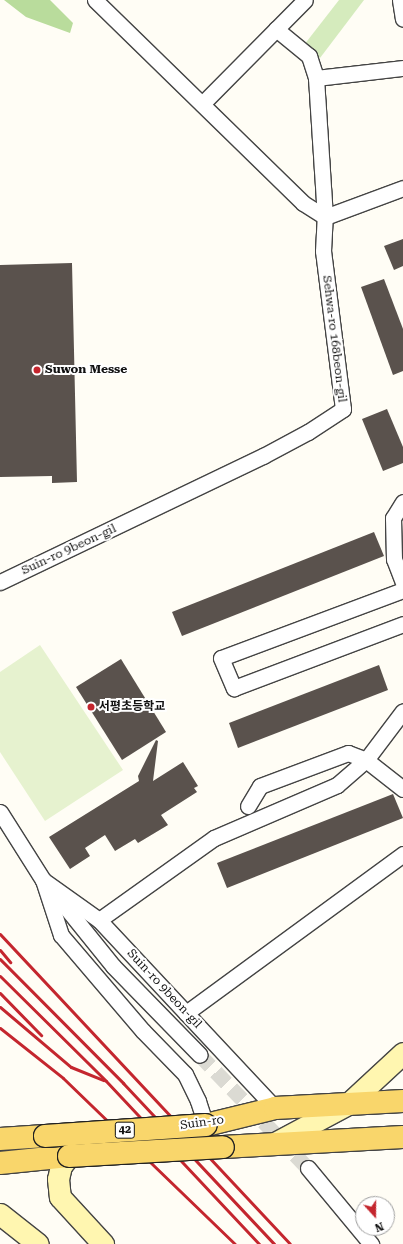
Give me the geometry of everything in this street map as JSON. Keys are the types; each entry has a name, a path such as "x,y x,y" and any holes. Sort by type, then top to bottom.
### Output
{"main road":[{"name":"Suin-ro","path":"0,1139 206,1125 275,1108 403,1102"},
{"name":"Suin-ro","path":"0,1163 70,1156 403,1137"}],"street":[{"path":"95,0 303,203 325,216"},
{"path":"202,104 305,0"},
{"path":"400,0 403,19"},
{"path":"276,29 309,56 316,78 325,216"},
{"path":"316,78 403,68"},
{"path":"325,216 403,188"},
{"name":"Sehwa-ro 168beon-gil","path":"139,518 308,432 343,409 323,251 325,216"},
{"path":"403,502 393,518 394,559 403,582"},
{"name":"Suin-ro 9beon-gil","path":"0,582 139,518"},
{"path":"403,590 221,658 234,688 403,624"},
{"path":"100,920 214,838 337,785 366,760 403,711"},
{"path":"248,806 260,786 348,753 366,760 403,789"},
{"name":"Suin-ro 9beon-gil","path":"0,812 43,880 61,935 143,1031 185,1074 198,1100 206,1125"},
{"path":"186,1013 403,854"},
{"path":"43,880 113,966 200,1055"},
{"name":"Suin-ro 9beon-gil","path":"43,880 100,920 275,1108"},
{"path":"272,1144 348,1104 403,1053"},
{"path":"70,1156 62,1166 58,1179 60,1197 103,1244"},
{"path":"308,1168 371,1244"},
{"path":"0,1214 38,1244"}],"green space":[{"path":"4,0 50,0 73,23 70,33 26,17"},
{"path":"339,0 364,0 320,58 304,45"},
{"path":"40,645 123,770 45,821 0,752 0,672"}],"building":[{"path":"403,239 403,266 394,270 384,246"},
{"name":"Suwon Messe","path":"72,263 77,482 52,483 52,476 0,477 0,265"},
{"path":"384,279 403,329 403,371 393,375 361,287"},
{"path":"387,409 403,447 403,463 383,471 362,419"},
{"path":"374,532 384,556 182,636 172,612"},
{"path":"121,659 166,732 122,760 76,687"},
{"path":"379,665 388,690 238,748 229,723"},
{"path":"156,740 158,741 153,781 183,762 198,786 194,788 197,792 161,815 168,825 138,843 135,839 115,851 105,835 85,848 90,856 70,869 49,837 139,781 138,776"},
{"path":"393,794 403,818 227,888 217,863"}],"tunnel":[{"path":"200,1055 308,1168"}],"railway":[{"path":"0,934 290,1244"},
{"path":"0,950 10,962"},
{"path":"0,959 123,1083 274,1244"},
{"path":"0,976 106,1081 259,1244"},
{"path":"0,993 41,1035"},
{"path":"0,1007 71,1067 103,1080"},
{"path":"0,1028 63,1078 235,1244"}],"place":[{"name":"Suwon Messe","path":"37,370"},
{"name":"서평초등학교","path":"91,707"}]}
